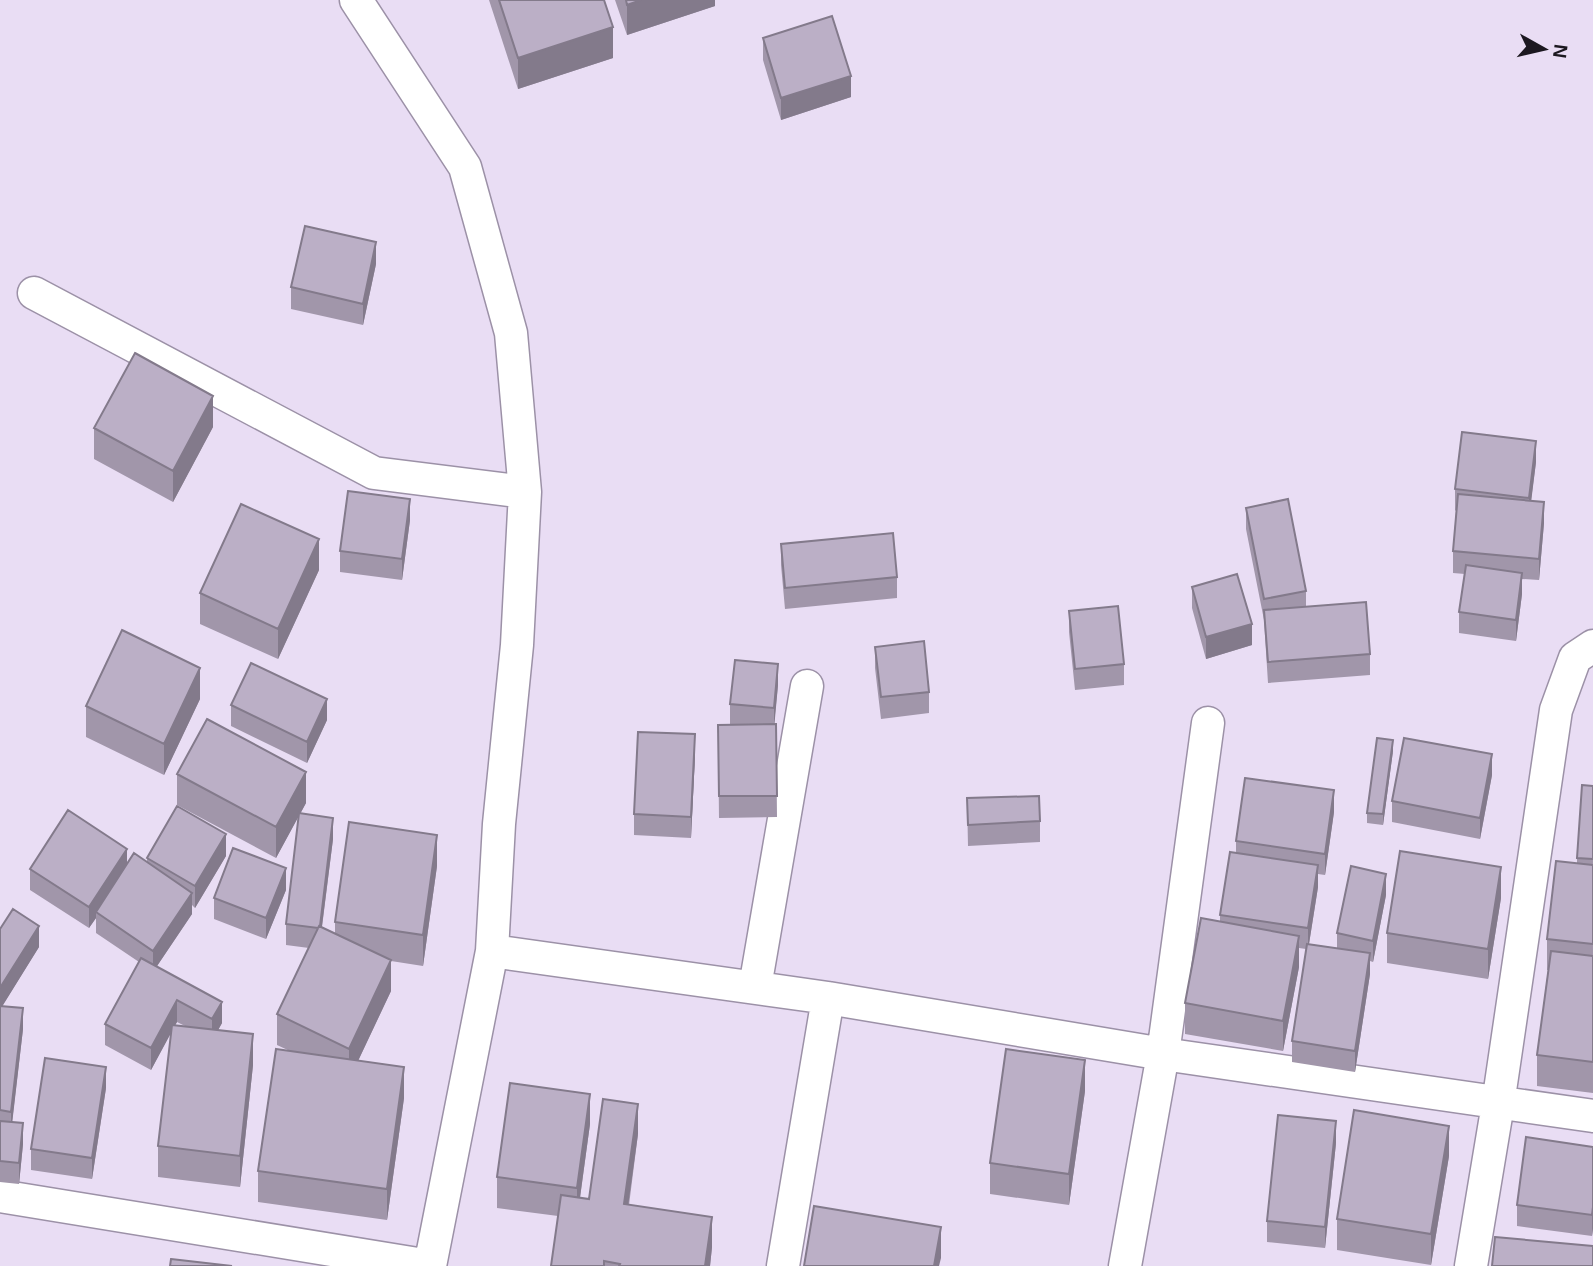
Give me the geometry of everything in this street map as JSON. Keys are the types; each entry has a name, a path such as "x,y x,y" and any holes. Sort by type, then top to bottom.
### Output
{"street":[{"path":"0,1196 430,1266 492,951 499,824 517,645 525,492 511,333 465,167 356,0"},
{"path":"34,293 374,473 525,492"},
{"path":"1471,1266 1498,1104 1556,709 1575,658 1593,646"},
{"path":"755,988 807,686"},
{"path":"1125,1266 1163,1054 1208,723"},
{"path":"492,951 828,998 1163,1054 1593,1116"},
{"path":"783,1266 828,998"}],"building":[{"path":"499,0 604,0 613,27 518,58"},
{"path":"626,0 641,0 627,5"},
{"path":"832,16 851,76 781,98 763,38"},
{"path":"305,226 376,242 363,304 291,287"},
{"path":"135,353 213,396 173,471 94,428"},
{"path":"1462,432 1536,441 1529,498 1455,489"},
{"path":"348,491 410,499 402,559 340,551"},
{"path":"1458,494 1544,502 1539,559 1453,551"},
{"path":"1288,499 1306,591 1264,599 1246,508"},
{"path":"241,504 319,539 278,629 200,593"},
{"path":"893,533 897,577 785,588 781,544"},
{"path":"1466,565 1522,573 1516,620 1459,612"},
{"path":"1237,574 1252,624 1206,637 1192,587"},
{"path":"1366,602 1370,654 1268,662 1264,610"},
{"path":"1118,606 1124,664 1075,669 1069,611"},
{"path":"122,630 200,668 164,744 86,706"},
{"path":"924,641 929,692 881,697 875,647"},
{"path":"735,660 778,664 774,708 730,704"},
{"path":"251,663 327,699 307,742 231,705"},
{"path":"207,719 306,772 276,827 177,774"},
{"path":"776,724 777,796 719,796 718,725"},
{"path":"638,732 695,734 691,817 634,814"},
{"path":"1377,738 1393,740 1383,814 1367,813"},
{"path":"1404,738 1492,754 1480,818 1392,801"},
{"path":"1245,778 1334,790 1325,854 1236,841"},
{"path":"1582,785 1593,786 1593,859 1577,858"},
{"path":"1039,796 1040,821 968,825 967,798"},
{"path":"177,806 226,834 195,886 147,858"},
{"path":"68,810 127,849 89,907 30,869"},
{"path":"299,813 333,818 318,928 286,924"},
{"path":"349,822 437,835 423,935 335,922"},
{"path":"233,848 286,868 266,918 214,898"},
{"path":"1400,851 1501,867 1488,949 1387,933"},
{"path":"1230,852 1318,865 1308,928 1220,915"},
{"path":"134,853 192,893 153,951 96,912"},
{"path":"1556,861 1593,865 1593,944 1547,939"},
{"path":"1351,866 1386,874 1373,941 1337,933"},
{"path":"13,909 39,926 0,988 0,929"},
{"path":"1201,918 1299,936 1283,1021 1185,1003"},
{"path":"319,926 391,960 349,1049 277,1014"},
{"path":"1307,944 1370,953 1355,1051 1292,1041"},
{"path":"1551,951 1593,956 1593,1062 1537,1055"},
{"path":"141,958 222,1002 212,1019 177,1000 151,1048 105,1024"},
{"path":"0,1006 23,1008 11,1112 0,1110"},
{"path":"172,1025 253,1034 240,1156 158,1146"},
{"path":"276,1049 404,1067 387,1189 258,1171"},
{"path":"1006,1049 1085,1060 1069,1174 990,1163"},
{"path":"45,1058 106,1067 92,1158 31,1149"},
{"path":"510,1083 590,1094 577,1188 497,1177"},
{"path":"603,1099 638,1104 624,1204 712,1217 705,1266 619,1266 620,1264 604,1261 604,1266 551,1266 561,1195 589,1199"},
{"path":"1354,1110 1449,1126 1431,1234 1337,1219"},
{"path":"1278,1115 1336,1121 1325,1227 1267,1221"},
{"path":"0,1121 23,1123 19,1163 0,1161"},
{"path":"1526,1137 1593,1147 1592,1215 1517,1205"},
{"path":"814,1206 941,1227 934,1266 804,1266"},
{"path":"1495,1237 1593,1246 1593,1266 1492,1266"},
{"path":"171,1259 232,1266 170,1266"}]}
